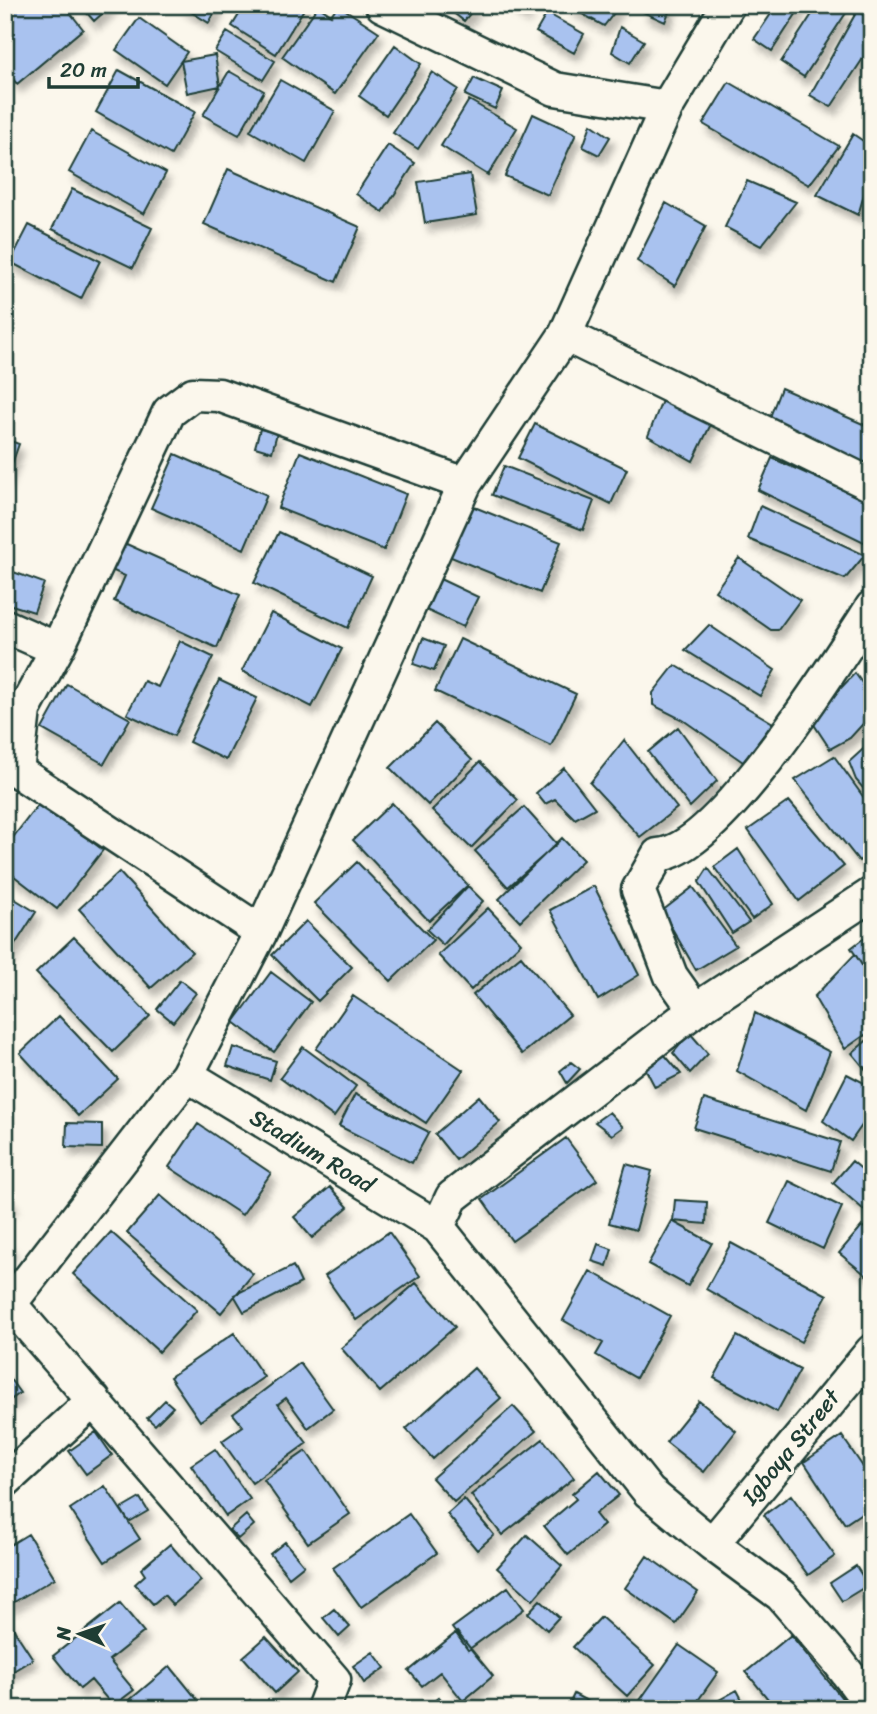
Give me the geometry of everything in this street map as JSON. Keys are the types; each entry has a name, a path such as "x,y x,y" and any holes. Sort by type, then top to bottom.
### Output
{"street":[{"path":"382,5 555,89 667,107"},
{"path":"323,1709 334,1681 94,1399 8,1304 187,1074 261,932 465,484 565,335 667,107 728,5"},
{"path":"565,335 872,485"},
{"path":"261,932 17,771 24,710 57,649 169,412 193,394 219,395 465,484"},
{"path":"695,1010 671,976 638,890 658,855 671,853 729,808 827,677 872,607"},
{"path":"5,626 57,649"},
{"path":"872,894 695,1010 452,1197 438,1227 649,1492 712,1544 782,1595 872,1706"},
{"name":"Stadium Road","path":"187,1074 438,1227"},
{"name":"Igboya Street","path":"712,1544 872,1351"},
{"path":"5,1481 94,1399"}],"building":[{"path":"21,5 64,5 83,29 17,84 5,70 5,18"},
{"path":"80,5 112,5 94,21"},
{"path":"180,5 219,5 209,23"},
{"path":"245,5 306,6 276,54 232,26"},
{"path":"338,5 379,32 335,94 282,57 318,6 331,15"},
{"path":"455,5 476,6 464,21 451,11"},
{"path":"511,5 529,5 524,14"},
{"path":"566,5 620,5 604,26"},
{"path":"645,5 671,7 665,22 643,12"},
{"path":"777,5 802,5 772,51 754,39"},
{"path":"818,5 835,5 846,13 804,77 781,62"},
{"path":"857,11 872,20 872,45 831,107 810,95"},
{"path":"547,13 584,34 574,53 536,32"},
{"path":"139,18 187,52 165,84 116,50"},
{"path":"620,27 644,41 630,63 612,52"},
{"path":"227,32 275,61 263,80 215,51"},
{"path":"395,45 421,64 386,115 359,96"},
{"path":"215,55 220,86 187,93 181,61"},
{"path":"119,70 195,112 171,155 96,112"},
{"path":"229,71 264,91 239,135 203,115"},
{"path":"432,72 458,89 418,149 393,133"},
{"path":"474,78 503,91 495,109 465,95"},
{"path":"280,80 335,111 306,163 250,131"},
{"path":"729,82 839,146 809,185 703,124"},
{"path":"469,100 517,128 488,175 441,146"},
{"path":"533,114 576,134 548,195 505,176"},
{"path":"591,124 610,137 599,155 583,147"},
{"path":"91,131 166,173 144,214 69,172"},
{"path":"853,134 872,147 872,168 858,215 817,195"},
{"path":"388,145 415,163 383,212 356,194"},
{"path":"228,169 360,227 336,282 204,224"},
{"path":"470,174 477,215 425,223 418,182"},
{"path":"747,181 796,202 761,246 725,227"},
{"path":"72,189 152,228 133,268 52,229"},
{"path":"666,203 706,226 675,286 637,261"},
{"path":"29,225 100,261 81,299 10,262"},
{"path":"781,388 872,428 872,467 770,417"},
{"path":"665,393 715,416 693,461 648,436"},
{"path":"535,424 627,469 611,504 518,458"},
{"path":"260,429 277,433 272,452 255,447"},
{"path":"5,439 19,444 5,483"},
{"path":"300,452 406,494 384,550 278,508"},
{"path":"175,454 267,495 244,549 151,508"},
{"path":"772,458 872,503 872,546 758,490"},
{"path":"504,466 594,501 583,530 492,495"},
{"path":"467,504 561,542 540,593 446,555"},
{"path":"760,506 865,555 845,579 748,539"},
{"path":"279,532 372,576 348,628 254,583"},
{"path":"122,542 240,595 217,648 114,601 125,576 109,569"},
{"path":"739,558 800,600 778,630 771,630 715,591"},
{"path":"5,569 44,583 34,612 5,603"},
{"path":"440,579 478,597 463,627 426,610"},
{"path":"271,613 342,649 312,707 242,671"},
{"path":"709,625 775,670 760,696 685,650"},
{"path":"423,638 444,646 434,671 413,664"},
{"path":"460,639 576,694 551,746 435,691"},
{"path":"180,641 213,657 174,736 127,714 144,681 158,687"},
{"path":"675,665 773,723 743,762 683,720 653,705 653,693"},
{"path":"855,673 872,697 872,714 850,738 830,749 811,720"},
{"path":"219,680 257,698 226,760 189,742"},
{"path":"67,684 130,719 104,764 42,729"},
{"path":"435,723 472,760 428,805 390,768"},
{"path":"678,727 717,781 690,807 648,752"},
{"path":"624,740 677,808 640,837 590,783"},
{"path":"872,741 872,798 856,780 849,762"},
{"path":"834,756 872,809 872,850 859,861 795,780"},
{"path":"480,762 518,800 471,848 432,810"},
{"path":"564,768 595,808 575,819 555,799 545,804 536,793"},
{"path":"789,801 844,866 799,901 748,830"},
{"path":"40,802 103,850 57,909 5,869 5,848"},
{"path":"392,803 468,885 429,921 353,840"},
{"path":"524,807 557,844 508,887 475,851"},
{"path":"562,838 583,860 520,921 499,899"},
{"path":"738,849 773,904 752,919 714,867"},
{"path":"357,862 433,940 391,981 314,903"},
{"path":"708,868 749,922 732,933 699,882"},
{"path":"119,872 192,952 151,988 79,909"},
{"path":"468,886 483,901 443,945 427,930"},
{"path":"594,886 639,975 598,1000 550,910"},
{"path":"693,887 736,946 696,970 662,911"},
{"path":"5,893 36,912 5,960"},
{"path":"488,908 521,943 471,990 438,955"},
{"path":"306,921 352,967 318,1001 272,955"},
{"path":"872,932 872,981 851,948"},
{"path":"74,937 150,1016 113,1052 36,973"},
{"path":"855,954 872,981 872,1030 845,1049 814,997"},
{"path":"521,956 570,1015 522,1054 473,995"},
{"path":"271,972 311,1002 274,1052 234,1022"},
{"path":"180,980 196,993 173,1022 157,1009"},
{"path":"353,996 463,1070 426,1123 316,1049"},
{"path":"755,1013 830,1052 806,1110 737,1071"},
{"path":"59,1016 118,1079 78,1116 20,1053"},
{"path":"690,1033 708,1054 690,1073 673,1053"},
{"path":"872,1036 872,1077 852,1053"},
{"path":"233,1047 276,1061 270,1080 227,1066"},
{"path":"303,1047 356,1086 334,1117 280,1078"},
{"path":"664,1054 681,1074 655,1087 645,1068"},
{"path":"571,1062 580,1069 567,1083 560,1071"},
{"path":"847,1074 872,1087 872,1111 851,1141 823,1121"},
{"path":"355,1094 429,1132 412,1163 339,1126"},
{"path":"479,1096 500,1122 456,1160 435,1134"},
{"path":"704,1099 840,1142 831,1171 694,1128"},
{"path":"609,1112 623,1127 612,1135 595,1122"},
{"path":"67,1123 102,1124 102,1148 66,1147"},
{"path":"198,1124 271,1173 242,1215 169,1167"},
{"path":"566,1138 597,1180 512,1241 482,1199"},
{"path":"852,1161 872,1178 872,1217 833,1183"},
{"path":"626,1164 652,1171 636,1230 609,1223"},
{"path":"789,1181 842,1207 823,1249 769,1223"},
{"path":"330,1187 348,1207 312,1238 294,1217"},
{"path":"5,1193 13,1202 5,1208"},
{"path":"160,1195 253,1274 221,1313 127,1233"},
{"path":"675,1200 707,1202 706,1224 673,1221"},
{"path":"672,1221 712,1243 688,1286 648,1264"},
{"path":"862,1226 872,1234 872,1280 839,1253"},
{"path":"111,1232 197,1310 159,1352 73,1274"},
{"path":"389,1232 420,1276 356,1320 325,1276"},
{"path":"5,1240 12,1249 5,1254"},
{"path":"731,1243 827,1295 801,1342 706,1289"},
{"path":"598,1244 612,1249 607,1266 592,1261"},
{"path":"293,1266 301,1283 244,1312 234,1295"},
{"path":"590,1271 670,1316 636,1378 596,1355 603,1343 563,1320"},
{"path":"416,1283 455,1327 380,1392 341,1348"},
{"path":"234,1333 264,1377 200,1421 170,1377"},
{"path":"737,1336 800,1370 777,1412 714,1378"},
{"path":"300,1363 333,1409 308,1428 286,1398 278,1404 307,1443 252,1483 222,1441 243,1426 233,1414"},
{"path":"474,1368 501,1398 433,1459 406,1429"},
{"path":"5,1372 20,1393 5,1404"},
{"path":"165,1400 173,1407 155,1425 147,1418"},
{"path":"699,1401 736,1431 704,1472 666,1442"},
{"path":"513,1406 536,1431 454,1502 432,1478"},
{"path":"96,1432 112,1455 86,1474 69,1451"},
{"path":"842,1436 872,1480 872,1506 845,1524 804,1462"},
{"path":"543,1439 574,1478 502,1535 471,1495"},
{"path":"215,1449 250,1499 226,1516 191,1465"},
{"path":"306,1451 350,1514 308,1543 264,1480"},
{"path":"599,1471 619,1495 595,1514 604,1525 568,1555 544,1526 576,1499 572,1494"},
{"path":"105,1486 140,1539 105,1562 70,1509"},
{"path":"791,1495 835,1556 808,1575 764,1515"},
{"path":"140,1498 148,1511 129,1522 121,1509"},
{"path":"464,1499 494,1535 477,1550 447,1514"},
{"path":"409,1514 437,1553 361,1607 333,1568"},
{"path":"246,1515 254,1525 238,1539 229,1530"},
{"path":"28,1534 55,1578 9,1605 5,1598 5,1548"},
{"path":"527,1535 562,1566 533,1600 497,1568"},
{"path":"285,1542 304,1565 289,1577 270,1554"},
{"path":"170,1544 201,1581 173,1605 164,1595 153,1604 135,1584 145,1575 141,1569"},
{"path":"647,1556 698,1592 676,1624 625,1588"},
{"path":"856,1566 868,1585 842,1601 830,1583"},
{"path":"508,1587 524,1609 468,1650 452,1628"},
{"path":"540,1600 559,1617 547,1630 528,1613"},
{"path":"120,1603 144,1632 109,1660 134,1690 113,1706 91,1680 80,1689 53,1656"},
{"path":"334,1609 350,1627 339,1637 323,1618"},
{"path":"5,1616 33,1659 5,1676"},
{"path":"601,1617 655,1665 627,1696 573,1647"},
{"path":"457,1632 493,1676 463,1701 440,1672 422,1686 409,1671"},
{"path":"791,1635 846,1703 839,1709 776,1709 746,1672"},
{"path":"266,1637 298,1672 275,1693 243,1657"},
{"path":"679,1645 718,1672 692,1709 646,1709 638,1703"},
{"path":"373,1652 385,1668 364,1683 353,1666"},
{"path":"170,1666 205,1709 119,1709"},
{"path":"737,1690 747,1709 703,1709"},
{"path":"574,1694 602,1709 567,1709"},
{"path":"439,1697 449,1709 425,1709"},
{"path":"250,1700 257,1709 238,1709"}]}
